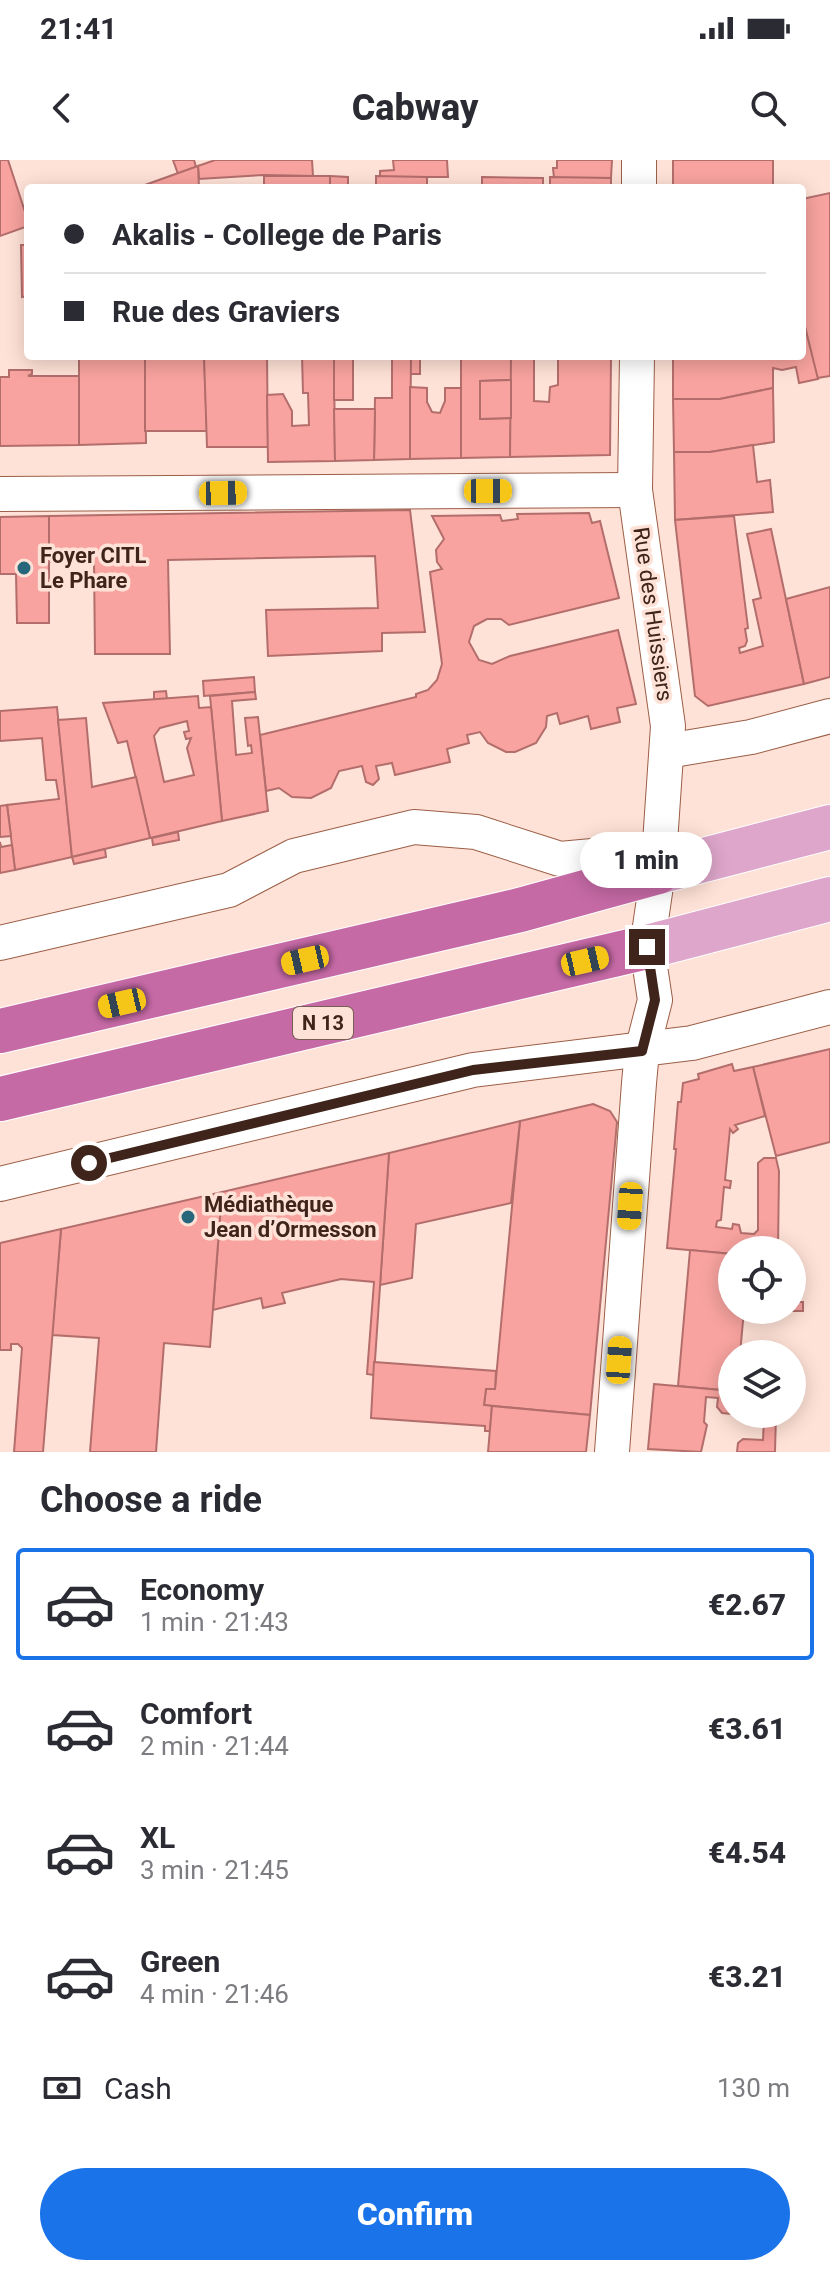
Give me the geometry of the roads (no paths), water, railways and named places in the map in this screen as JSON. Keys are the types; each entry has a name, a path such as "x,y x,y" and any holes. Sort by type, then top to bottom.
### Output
{"highway":[{"path":"0,1031 520,910 658,872"},
{"name":"N 13","path":"0,1099 647,947"}],"main road":[{"path":"658,872 830,827"},
{"name":"N 13","path":"647,947 830,899"}],"street":[{"path":"639,160 639,184"},
{"name":"Rue des Huissiers","path":"612,1452 642,1051 655,1000 647,947 658,872 667,751 666,706 635,490 637,360"},
{"path":"0,494 635,490"},
{"path":"667,751 751,737 830,716"},
{"path":"0,943 229,890 294,856 414,827 476,832 560,859 625,853 658,872"},
{"path":"0,1184 473,1070 692,1043 830,1007"}],"place":[{"name":"Foyer CITL Le Phare","path":"24,568"},
{"name":"Médiathèque Jean d’Ormesson","path":"188,1217"}]}
